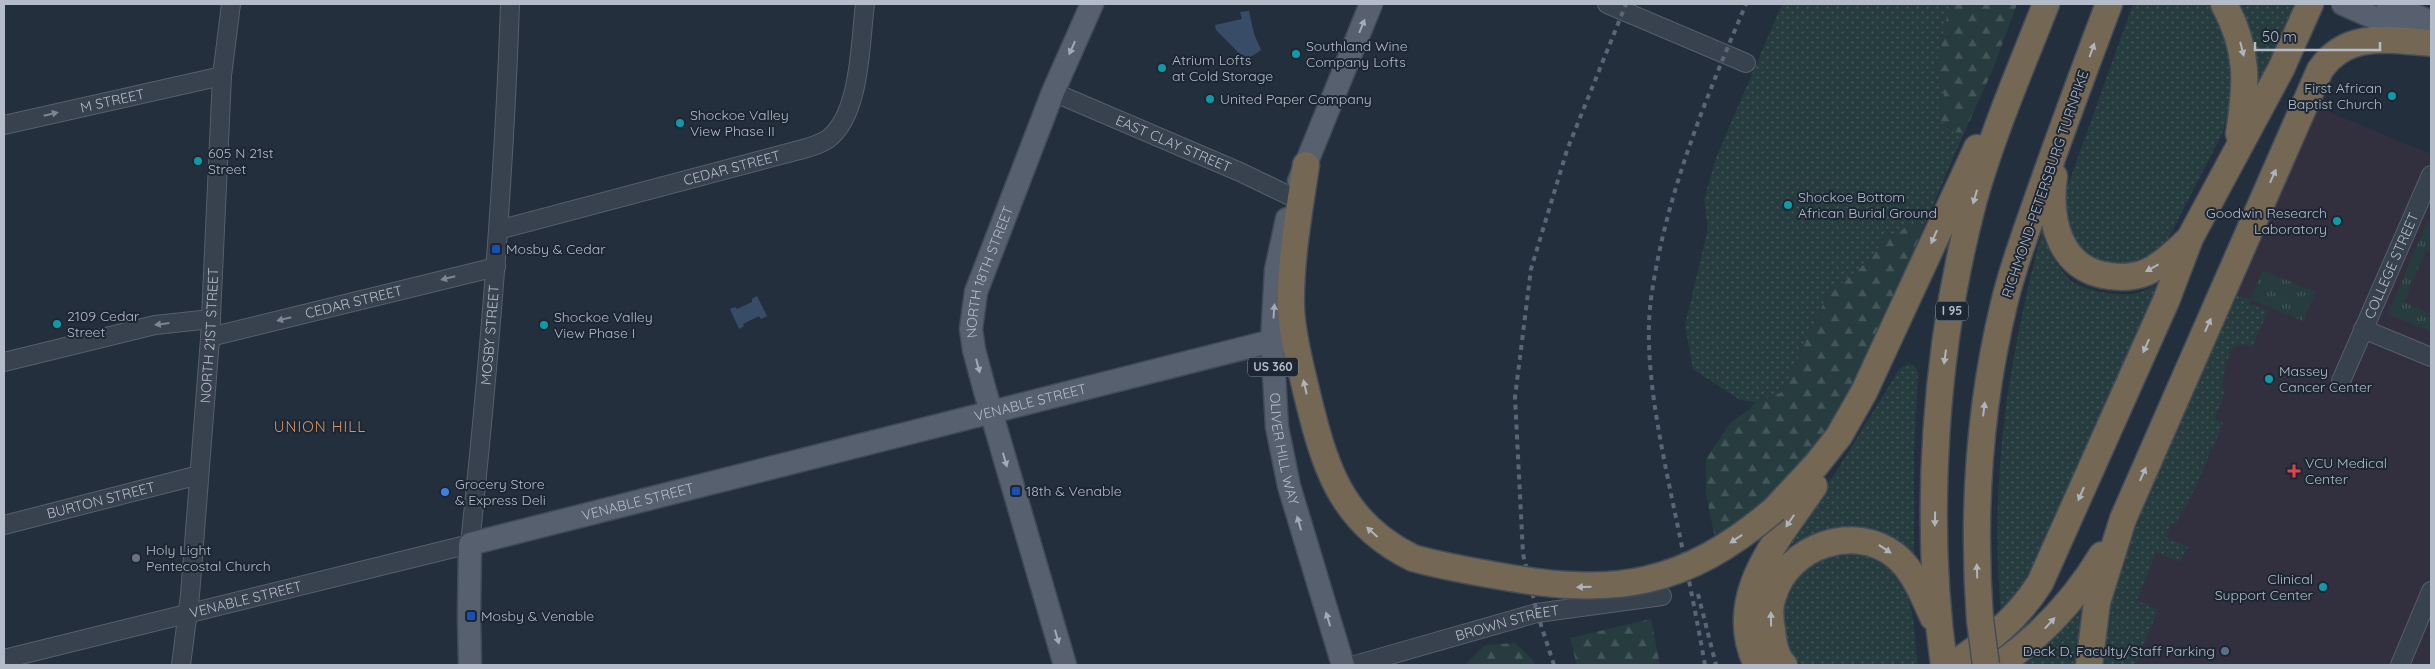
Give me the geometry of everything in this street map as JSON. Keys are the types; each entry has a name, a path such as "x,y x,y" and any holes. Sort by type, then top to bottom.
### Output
{"highway":[{"path":"1757,665 1749,643 1746,622 1749,594 1758,570 1814,487 1858,403 1943,219 2046,4"},
{"name":"I 95","path":"1945,653 1935,542 1936,447 1944,362 1957,275 1974,199 1998,127 2046,4"},
{"name":"RICHMOND-PETERSBURG TURNPIKE","path":"1986,665 1980,620 1976,555 1978,487 1989,376 2004,302 2015,265 2062,128 2109,4"},
{"path":"2224,4 2242,48 2245,63 2244,100 2235,158"},
{"path":"1784,665 1773,641 1770,617 1772,596 1782,576 1798,558 1815,548 1836,542 1860,539 1878,544 1897,557 1912,574 1945,653 2011,622 2025,607 2040,583 2166,301 2190,238 2235,158 2281,69 2310,4"},
{"path":"2089,665 2090,645 2097,602 2123,519 2320,70 2340,49 2362,40 2431,43"},
{"path":"2062,128 2053,183 2053,217 2061,242 2076,262 2104,276 2128,277 2138,275 2158,266 2190,238"},
{"path":"1306,165 1294,244 1291,310 1300,365 1316,431 1329,471 1348,506 1384,542 1413,558 1438,565 1539,584 1578,587 1616,586 1654,578 1689,566 1718,552 1742,536 1774,509 1816,465 1839,436 1858,403"},
{"path":"1999,665 2043,632 2069,603 2090,574 2123,519"}],"main road":[{"name":"NORTH 18TH STREET","path":"1065,665 991,413 971,329 976,292 1054,92 1092,4"},
{"name":"OLIVER HILL WAY","path":"1343,665 1289,486 1277,427 1272,341 1276,270 1292,197 1371,4"},
{"path":"2388,4 2431,22"},
{"path":"2351,5 2431,43"},
{"name":"VENABLE STREET","path":"470,544 1272,341"},
{"name":"MOSBY STREET","path":"470,544 470,665"}],"street":[{"name":"NORTH 21ST STREET","path":"181,665 189,612 210,337 222,76 231,4"},
{"name":"MOSBY STREET","path":"470,544 485,410 496,267 510,4"},
{"name":"CEDAR STREET","path":"498,230 803,150 828,139 844,119 850,102 856,80 865,4"},
{"path":"1607,4 1746,63"},
{"name":"M STREET","path":"4,125 222,76"},
{"name":"EAST CLAY STREET","path":"1054,92 1240,172 1292,197"},
{"name":"COLLEGE STREET","path":"2341,382 2431,175"},
{"name":"CEDAR STREET","path":"210,337 496,267"},
{"path":"4,362 155,325 211,319"},
{"path":"2363,329 2431,357"},
{"name":"BURTON STREET","path":"4,525 199,475"},
{"name":"VENABLE STREET","path":"4,659 470,544"},
{"path":"2400,665 2431,591"},
{"name":"BROWN STREET","path":"1355,665 1537,613 1662,596"}],"shaded area":[{"name":"VCU Medical Center","path":"2317,107 2431,154 2431,665 2100,665 2118,559"}],"green space":[{"name":"Shockoe Bottom African Burial Ground","path":"1782,4 1950,4 1936,67 1944,95 1938,109 1947,128 1964,133 1924,226 1909,224 1897,234 1886,236 1877,250 1861,267 1827,296 1782,392 1756,402 1740,400 1693,369 1685,325 1708,228 1704,200 1716,158"},
{"path":"1950,4 2017,4 1993,69 1964,133 1955,132 1939,120 1938,109 1944,95 1936,67"},
{"path":"2133,4 2210,4 2222,23 2232,56 2235,92 2222,134 2166,243 2146,259 2126,264 2106,263 2087,254 2071,241 2063,199"},
{"path":"2238,4 2297,4 2256,91"},
{"path":"2427,222 2431,224 2431,252 2426,250 2404,302 2431,314 2431,332 2388,314"},
{"path":"1909,224 1924,226 1872,349 1834,422 1794,477 1716,543 1706,494 1706,459 1731,422 1750,409 1756,402 1782,392 1827,296 1861,267 1877,250 1886,236 1897,234"},
{"path":"2043,227 2055,261 2068,278 2082,287 2114,294 2134,294 2162,282 2040,559 2001,612 1998,514 2005,418 2020,323"},
{"path":"2263,270 2316,292 2303,321 2250,299"},
{"path":"2235,294 2251,300 2250,304 2268,311 2252,347 2244,344 2232,348 2221,384 2225,393 2215,418 2223,423 2184,511 2182,510 2176,524 2171,523 2166,537 2188,547 2180,562 2156,552 2137,600 2158,610 2135,665 2100,665 2105,613 2118,559"},
{"path":"1909,364 1915,366 1918,372 1914,452 1914,559 1895,541 1882,532 1868,528 1835,528 1799,542 1785,544 1836,472 1900,368"},
{"path":"1842,552 1862,553 1873,556 1887,564 1897,575 1905,588 1910,603 1918,665 1801,665 1790,647 1784,629 1782,612 1786,596 1794,581 1806,569 1822,559"},
{"path":"2092,586 2079,665 2017,665 2064,628"},
{"path":"1651,619 1660,665 1577,665 1570,638"},
{"path":"1515,643 1533,660 1535,665 1465,665 1485,645"}],"water":[{"path":"1249,11 1254,34 1261,50 1246,60 1216,30 1215,25 1242,19 1240,12"},
{"path":"757,296 767,316 761,319 759,316 743,324 744,326 739,329 730,309 735,307 737,309 752,302 752,299"}],"railway":[{"path":"1554,665 1537,613 1523,554 1515,397 1531,269 1567,150 1626,4"},
{"path":"1705,665 1657,422 1651,372 1649,322 1657,261 1677,185 1702,111 1746,4"},
{"path":"1698,594 1716,665"}],"place":[{"name":"Southland Wine Company Lofts","path":"1296,54"},
{"name":"Atrium Lofts at Cold Storage","path":"1162,68"},
{"name":"First African Baptist Church","path":"2392,96"},
{"name":"United Paper Company","path":"1210,99"},
{"name":"Shockoe Valley View Phase II","path":"680,123"},
{"name":"605 N 21st Street","path":"198,161"},
{"name":"Shockoe Bottom African Burial Ground","path":"1788,205"},
{"name":"Goodwin Research Laboratory","path":"2337,221"},
{"name":"Mosby & Cedar","path":"496,249"},
{"name":"2109 Cedar Street","path":"57,324"},
{"name":"Shockoe Valley View Phase I","path":"544,325"},
{"name":"Massey Cancer Center","path":"2269,379"},
{"name":"VCU Medical Center","path":"2294,471"},
{"name":"18th & Venable","path":"1016,491"},
{"name":"Grocery Store & Express Deli","path":"445,492"},
{"name":"Holy Light Pentecostal Church","path":"136,558"},
{"name":"Clinical Support Center","path":"2323,587"},
{"name":"Mosby & Venable","path":"471,616"},
{"name":"Deck D, Faculty/Staff Parking","path":"2225,651"}],"district":[{"name":"UNION HILL","path":"320,427"}]}
